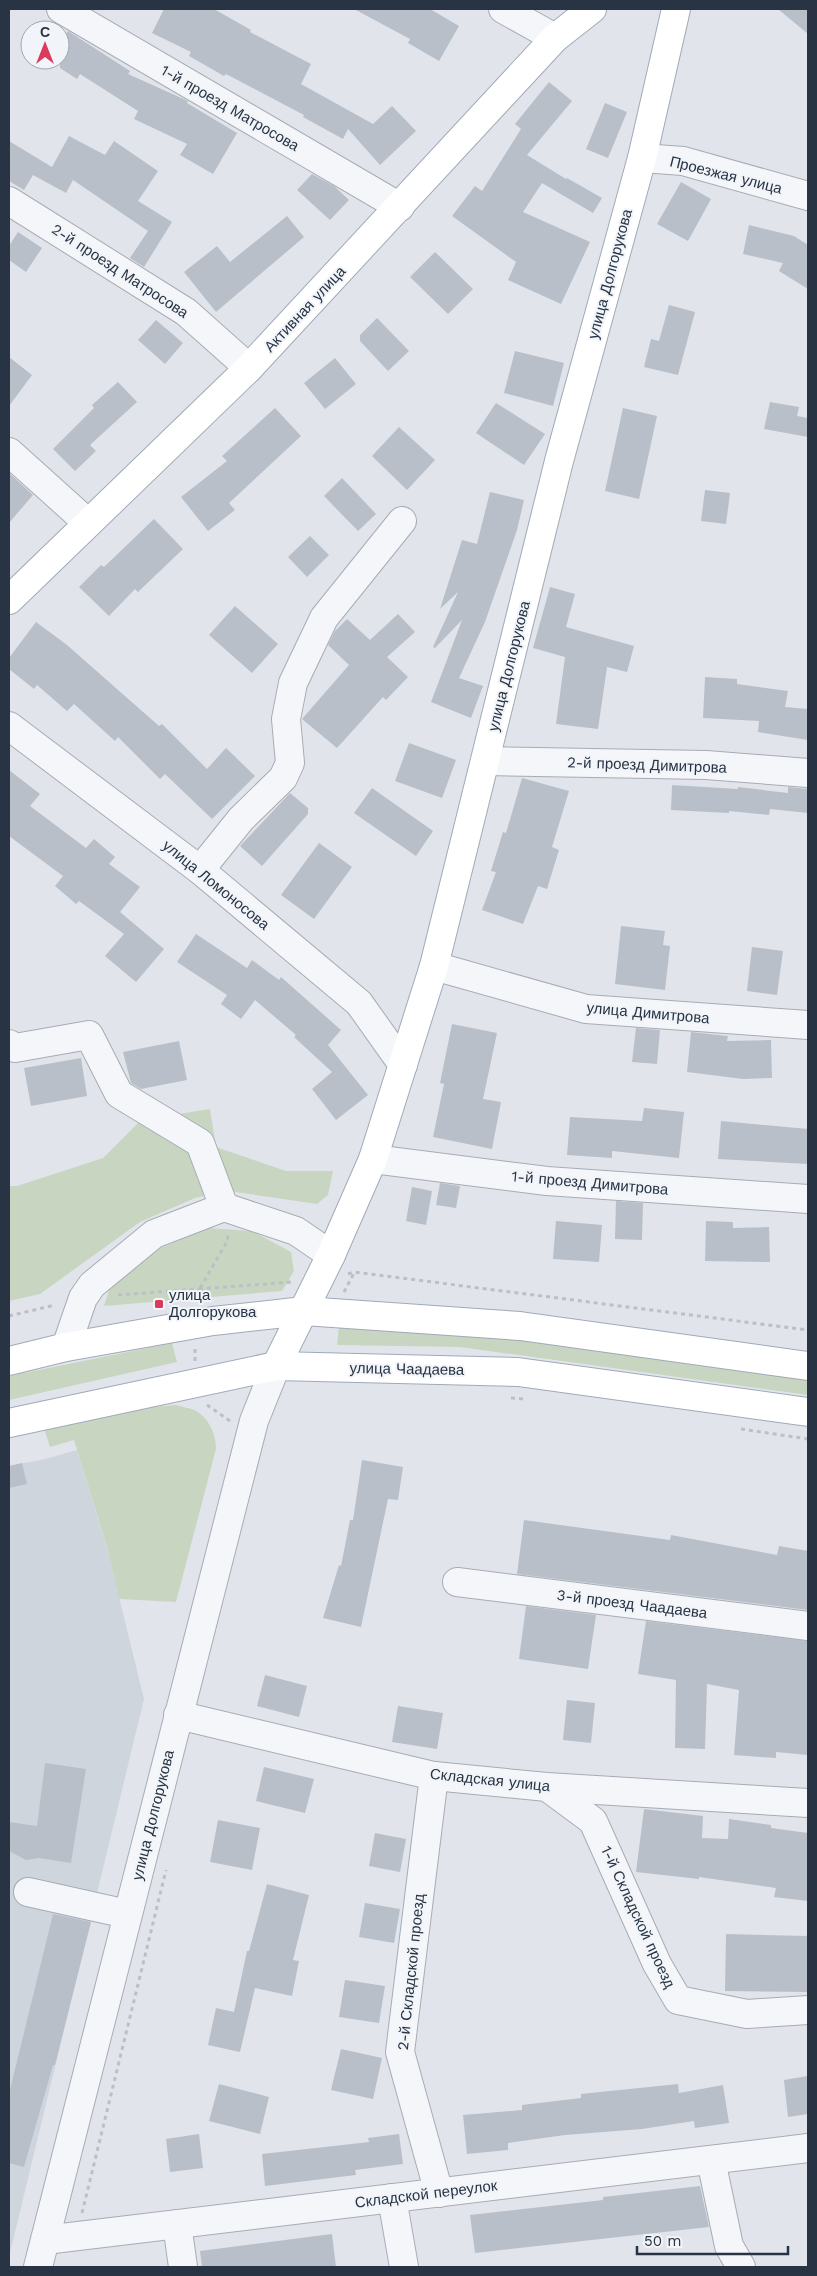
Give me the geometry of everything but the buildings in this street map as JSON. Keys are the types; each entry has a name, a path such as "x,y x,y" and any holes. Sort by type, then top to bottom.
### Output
{"main road":[{"name":"Активная улица","path":"9,600 249,368 400,208 555,38 592,9"},
{"name":"улица Долгорукова","path":"276,1366 332,1255 373,1159 434,966 559,461 642,158 676,9"},
{"path":"9,1361 66,1347 213,1321 304,1311 520,1326 808,1366"},
{"name":"улица Чаадаева","path":"9,1422 276,1366 518,1372 808,1412"}],"street":[{"name":"1-й проезд Матросова","path":"61,9 400,208"},
{"path":"503,9 555,38"},
{"name":"Проезжая улица","path":"642,158 683,161 808,196"},
{"name":"2-й проезд Матросова","path":"9,201 186,312 249,368"},
{"path":"9,452 88,524"},
{"path":"200,870 241,819 283,778 290,763 286,719 293,683 324,618 402,521"},
{"name":"улица Ломоносова","path":"9,726 200,870 359,1003 403,1065"},
{"name":"2-й проезд Димитрова","path":"486,761 706,765 808,772"},
{"name":"улица Димитрова","path":"434,966 586,1010 808,1025"},
{"path":"9,1044 15,1048 89,1035 118,1094 200,1143 224,1207"},
{"name":"1-й проезд Димитрова","path":"373,1159 547,1181 808,1199"},
{"path":"66,1347 84,1298 92,1285 154,1234 224,1207 296,1232 332,1255"},
{"name":"улица Долгорукова","path":"38,2267 254,1421 276,1366"},
{"name":"3-й проезд Чаадаева","path":"457,1582 808,1626"},
{"name":"Складская улица","path":"178,1715 434,1776 547,1787 808,1803"},
{"name":"2-й Складской проезд","path":"434,1776 400,2052 439,2193"},
{"name":"1-й Складской проезд","path":"547,1787 593,1820 657,1964 678,2000 747,2014 808,2010"},
{"path":"28,1892 127,1914"},
{"name":"Складской переулок","path":"44,2240 808,2148"},
{"path":"711,2160 729,2246 741,2267"},
{"path":"392,2198 404,2267"},
{"path":"177,2224 183,2267"}],"path":[{"path":"224,1207 228,1240 199,1288 319,1280 354,1272 808,1330"},
{"path":"510,1398 530,1399"},
{"path":"734,1428 808,1438"},
{"path":"76,2236 168,1864"}],"shaded area":[{"path":"77,1450 107,1548 144,1699 9,2257 9,1466"}],"green space":[{"path":"210,1109 216,1147 286,1171 333,1171 328,1195 317,1204 229,1191 195,1198 140,1222 40,1294 9,1301 9,1186 17,1186 103,1158 141,1120"},
{"path":"209,1228 252,1231 291,1252 294,1271 282,1291 104,1306 110,1287 144,1255"},
{"path":"339,1327 477,1333 808,1377 808,1395 460,1347 337,1345"},
{"path":"172,1343 177,1362 9,1400 9,1376"},
{"path":"176,1405 194,1410 208,1422 213,1433 216,1449 176,1602 119,1599 107,1547 74,1440 50,1447 44,1428 139,1408"}],"place":[{"name":"улица Долгорукова","path":"159,1304"}]}
